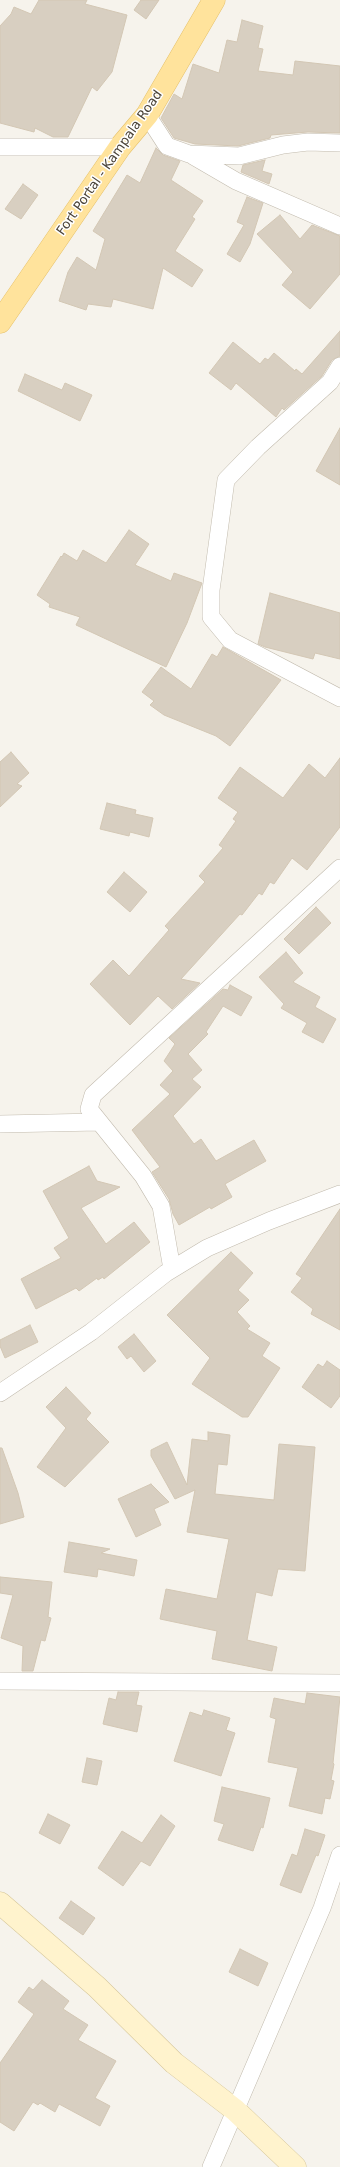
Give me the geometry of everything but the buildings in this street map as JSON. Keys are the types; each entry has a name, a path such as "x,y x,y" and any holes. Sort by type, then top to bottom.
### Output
{"main road":[{"name":"Fort Portal - Kampala Road","path":"0,322 120,147 147,115 214,0"}],"street":[{"path":"147,115 167,146 189,154 236,181 340,226"},
{"path":"189,154 239,156 284,145 308,142 340,143"},
{"path":"0,147 120,147"},
{"path":"340,366 330,382 258,447 226,480 211,590 211,617 230,640 340,698"},
{"path":"172,1269 161,1206 143,1176 89,1109 93,1095 340,868"},
{"path":"0,1124 99,1122"},
{"path":"0,1393 91,1332 172,1269 207,1248 269,1221 340,1194"},
{"path":"0,1681 340,1683"},
{"path":"211,2167 322,1908 340,1855"},
{"path":"0,1903 97,1986 174,2063 235,2110 295,2167"}]}
